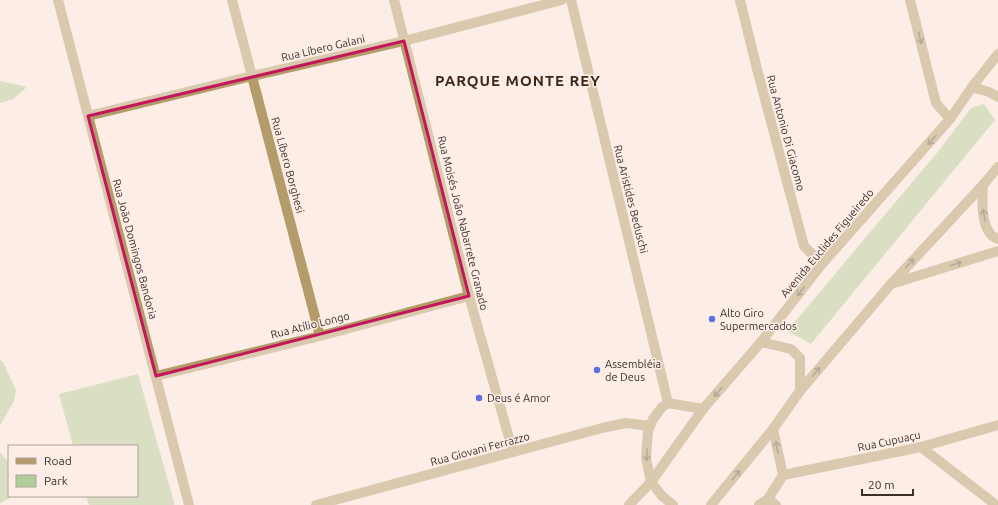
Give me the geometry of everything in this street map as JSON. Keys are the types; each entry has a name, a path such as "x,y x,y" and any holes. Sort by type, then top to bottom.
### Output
{"street":[{"name":"Rua João Domingos Bandoria","path":"58,0 189,505"},
{"name":"Rua Líbero Borghesi","path":"232,0 320,336"},
{"name":"Rua Moisés João Nabarrete Granado","path":"394,0 469,296 513,452"},
{"name":"Rua Líbero Galani","path":"88,116 252,76 404,42 562,0"},
{"name":"Rua Aristides Beduschi","path":"571,0 668,403"},
{"name":"Rua Antonio Di Giacomo","path":"740,0 804,246 822,264"},
{"path":"910,0 936,103 950,119"},
{"name":"Avenida Euclides Figueiredo","path":"629,505 651,482 703,409 761,342 822,264 950,119 972,87 998,54"},
{"path":"972,87 989,92 998,97"},
{"path":"711,505 773,429 800,391 892,284 983,186 998,167"},
{"path":"983,186 982,205 987,230 994,238 998,239"},
{"path":"892,284 998,251"},
{"name":"Rua Atílio Longo","path":"156,376 320,336 469,296"},
{"path":"761,342 791,349 800,358 800,391"},
{"path":"673,505 662,496 651,482 646,458 648,432 653,419 662,406 668,403 703,409"},
{"name":"Rua Giovani Ferrazzo","path":"316,505 602,428 626,423 650,426"},
{"name":"Rua Cupuaçu","path":"783,475 921,447 998,425"},
{"path":"759,505 772,502 783,475 773,429"},
{"path":"921,447 996,505"}],"highlighted area":[{"path":"404,41 469,296 156,376 88,116"}],"green space":[{"path":"0,81 27,87 13,99 0,103"},
{"path":"984,104 995,120 811,344 787,331 941,148 971,108"},
{"path":"0,360 3,362 16,390 14,401 0,426"},
{"path":"138,374 174,505 89,505 86,497 138,497 138,445 73,445 59,394"},
{"path":"0,452 8,462 8,497 13,497 0,503"}],"place":[{"name":"Alto Giro Supermercados","path":"712,319"},
{"name":"Assembléia de Deus","path":"597,370"},
{"name":"Deus é Amor","path":"479,398"}],"district":[{"name":"PARQUE MONTE REY","path":"518,80"}]}
